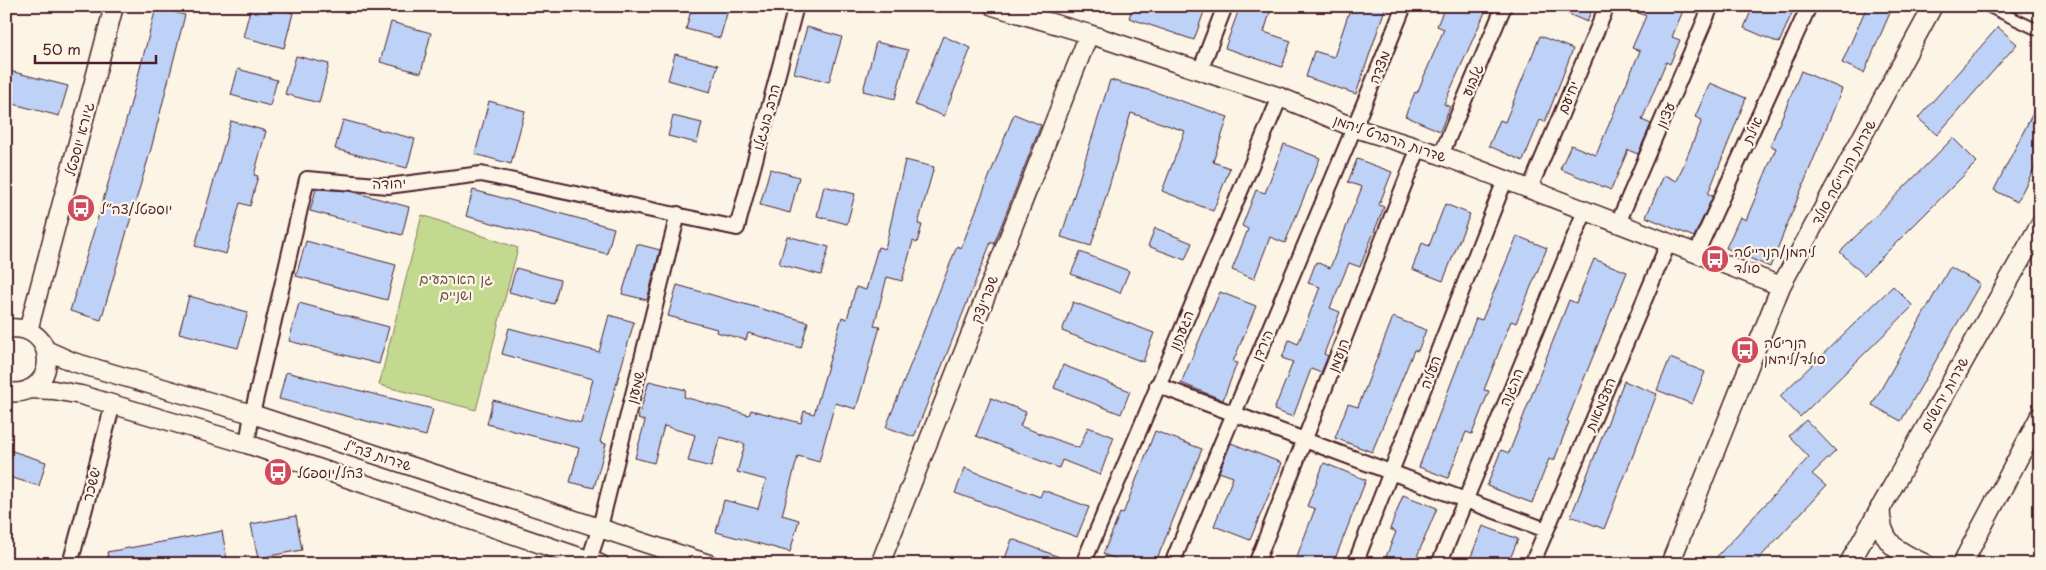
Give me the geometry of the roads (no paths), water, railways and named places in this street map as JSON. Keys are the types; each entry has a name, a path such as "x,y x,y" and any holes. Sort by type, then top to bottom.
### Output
{"main road":[{"name":"שדרות ירושלים","path":"1850,564 2040,225"},
{"path":"1962,563 2040,417"},
{"path":"1880,508 1884,534 1893,548 1924,564"}],"street":[{"name":"גיורא יוספטל","path":"28,331 114,6"},
{"name":"הרב בוזגלו","path":"737,228 796,6"},
{"name":"שדרות הרברט ליהמן","path":"993,6 1089,34 1280,97 1355,128 1441,154 1668,244 1781,286"},
{"path":"1200,71 1224,6"},
{"name":"מצדה","path":"1355,128 1404,6"},
{"name":"גלבוע","path":"1441,154 1504,6"},
{"name":"יחיעם","path":"1530,188 1607,6"},
{"name":"עציון","path":"1618,224 1711,6"},
{"name":"אילת","path":"1696,254 1808,6"},
{"name":"שדרות הנרייטה סולד","path":"1670,564 1781,286 1933,6"},
{"path":"1987,6 2040,31"},
{"name":"שפרינצק","path":"880,564 1089,34"},
{"name":"הגעתון","path":"1083,564 1280,97"},
{"name":"הירדן","path":"1172,564 1233,413 1355,128"},
{"name":"הנעמן","path":"1256,564 1419,147"},
{"name":"יהודה","path":"247,444 252,414 307,179 388,186 481,174 678,214 737,228"},
{"name":"העליה","path":"1355,564 1505,180"},
{"name":"ההגנה","path":"1439,564 1464,499 1585,211"},
{"name":"שמעון","path":"595,562 600,526 678,214"},
{"name":"העצמאות","path":"1532,564 1668,244"},
{"path":"6,329 18,328 36,335 46,350 47,370 42,378 30,389"},
{"name":"שדרות צה\"ל","path":"46,350 73,362 252,414 600,526 709,564"},
{"path":"1157,385 1546,530"},
{"path":"6,392 16,393 30,389 54,390 113,404 247,444 595,562"},
{"name":"יששכר","path":"70,564 113,404"}],"place":[{"name":"יוספטל/צה״ל","path":"81,208"},
{"name":"ליהמן/הנרייטה סולד","path":"1715,259"},
{"name":"הנריטה סולד/ליהמן","path":"1745,350"},
{"name":"צהל/יוספטל","path":"278,472"}],"park label":[{"name":"גן הארבעים ושניים","path":"456,286"}]}
